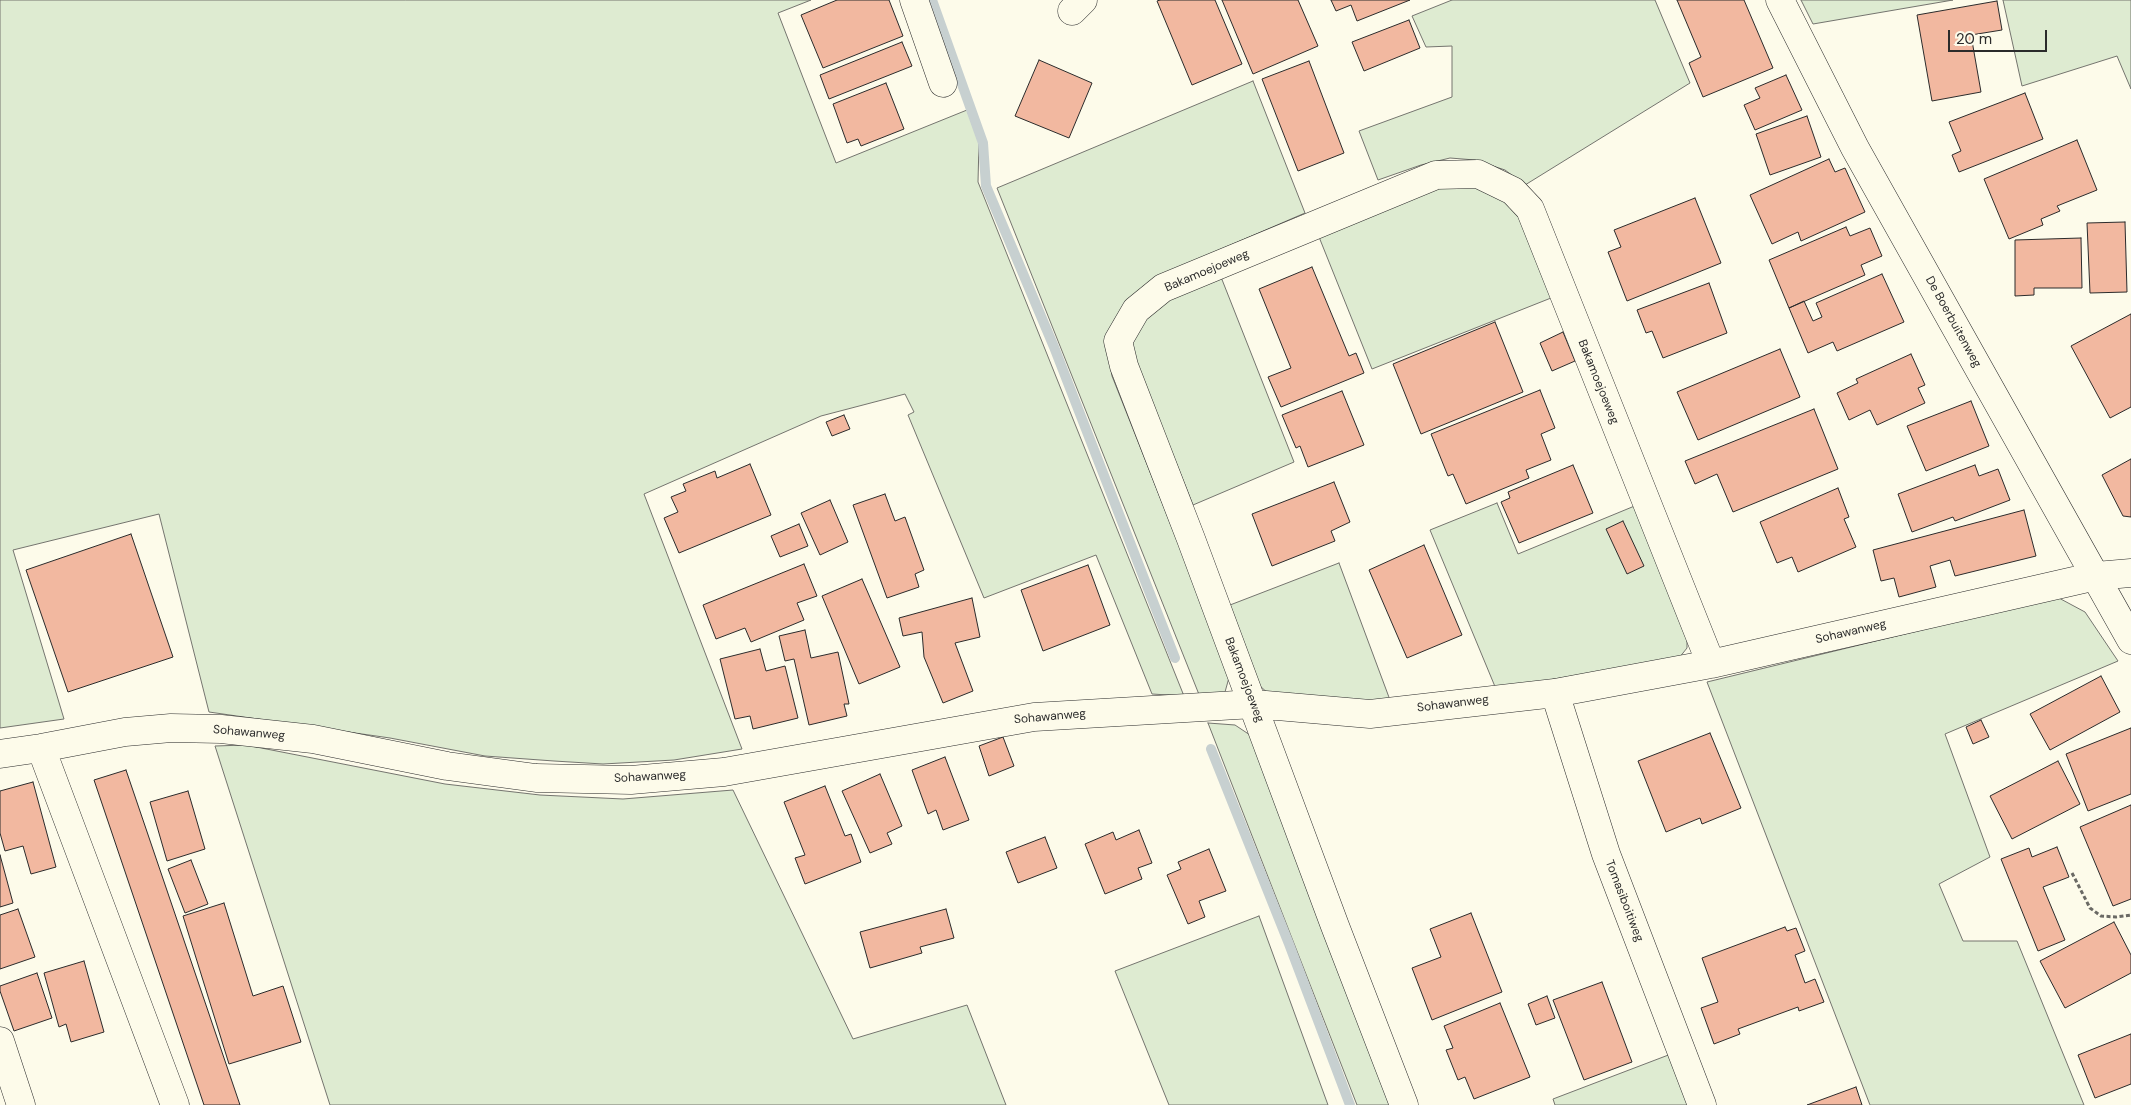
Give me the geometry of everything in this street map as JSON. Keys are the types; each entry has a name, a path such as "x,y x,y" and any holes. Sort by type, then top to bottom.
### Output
{"street":[{"path":"914,0 943,83"},
{"name":"De Boerbuitenweg","path":"1780,0 1854,148 2131,640"},
{"name":"Bakamoejoeweg","path":"1404,1105 1335,926 1254,704 1124,366 1118,341 1136,310 1163,288 1436,175 1478,174 1513,191 1530,209 1711,664"},
{"name":"Sohawanweg","path":"0,754 125,732 171,728 220,729 313,739 446,766 536,778 631,780 724,772 1034,716 1254,704 1370,714 1555,693 1711,664 2096,576 2131,573"},
{"name":"Tomasiboitiweg","path":"1555,693 1606,854 1702,1105"},
{"path":"40,748 175,1105"},
{"path":"0,1040 21,1105"}],"path":[{"path":"2072,873 2090,908 2101,916 2116,918 2131,914"}],"green space":[{"path":"0,0 811,0 778,13 836,163 967,110 979,142 978,182 1184,696 1152,694 1096,555 984,598 908,415 914,412 905,394 821,416 644,494 742,749 674,760 603,764 554,761 485,756 390,738 209,712 159,514 13,550 64,719 0,728"},
{"path":"1452,0 1655,0 1690,83 1525,185 1505,170 1475,160 1450,158 1421,165 1378,180 1359,131 1452,97 1452,46 1426,47 1412,16"},
{"path":"1801,0 1953,0 1813,24"},
{"path":"2003,0 2131,0 2131,89 2117,56 2022,86"},
{"path":"1253,81 1305,213 1175,269 1138,293 1114,320 1108,352 1112,376 1230,674 1225,692 1217,698 1200,697 997,188"},
{"path":"1474,186 1495,195 1513,208 1524,226 1551,298 1372,369 1317,232 1421,190"},
{"path":"1221,277 1294,462 1193,505 1135,360 1131,342 1147,310"},
{"path":"1497,503 1518,554 1637,505 1687,637 1687,648 1679,658 1496,689 1430,530"},
{"path":"1339,563 1390,700 1365,702 1270,695 1260,686 1230,605"},
{"path":"2057,597 2085,612 2118,661 1945,734 1990,857 1939,884 1963,941 2017,941 2084,1105 1870,1105 1707,682"},
{"path":"1208,723 1235,725 1250,735 1395,1105 1357,1105"},
{"path":"246,745 445,784 540,795 623,799 733,790 853,1039 967,1005 1006,1105 330,1105 215,746"},
{"path":"1259,916 1328,1105 1169,1105 1115,971"},
{"path":"1671,1054 1690,1105 1555,1105 1553,1099"}],"building":[{"path":"837,0 889,0 903,36 823,68 801,15"},
{"path":"1215,0 1242,64 1192,85 1157,1"},
{"path":"1222,0 1298,0 1318,46 1253,74"},
{"path":"1331,0 1410,0 1357,21 1351,5 1336,11"},
{"path":"1677,0 1744,0 1773,68 1703,97 1689,63 1701,57"},
{"path":"1997,1 2002,30 1971,35 1981,92 1932,101 1917,15"},
{"path":"1409,20 1420,48 1364,71 1352,42"},
{"path":"902,42 912,66 829,99 820,75"},
{"path":"1039,60 1092,83 1069,138 1015,116"},
{"path":"1309,61 1344,153 1298,171 1262,79"},
{"path":"1786,75 1802,110 1755,130 1744,105 1760,98 1755,88"},
{"path":"886,83 904,129 861,146 858,139 847,143 833,104"},
{"path":"2025,93 2043,139 1959,172 1952,155 1961,151 1949,122"},
{"path":"1807,116 1821,157 1770,175 1756,134"},
{"path":"2077,140 2097,190 2057,206 2060,211 2041,219 2043,225 2009,239 1984,179"},
{"path":"1829,159 1835,172 1845,168 1865,212 1801,241 1798,232 1772,244 1750,195"},
{"path":"1695,198 1721,263 1627,301 1608,252 1621,247 1614,230"},
{"path":"2125,222 2127,292 2090,293 2087,223"},
{"path":"1846,227 1850,236 1870,228 1882,256 1861,265 1865,275 1789,308 1769,260"},
{"path":"2081,238 2082,288 2034,288 2034,295 2015,296 2015,240"},
{"path":"1312,267 1349,356 1356,353 1364,373 1281,407 1268,377 1291,368 1259,289"},
{"path":"1882,274 1904,322 1837,351 1833,342 1808,353 1789,308 1804,301 1813,321 1822,317 1816,303"},
{"path":"1709,283 1727,333 1663,358 1652,331 1646,333 1637,310"},
{"path":"2131,314 2131,407 2110,418 2071,346"},
{"path":"1495,322 1523,392 1421,434 1393,364"},
{"path":"1563,332 1575,361 1552,371 1540,343"},
{"path":"1780,349 1800,397 1698,440 1677,392"},
{"path":"1911,354 1925,385 1918,388 1925,403 1877,425 1870,410 1849,420 1837,393 1858,383 1856,379"},
{"path":"1540,390 1555,428 1541,434 1551,460 1526,470 1529,478 1466,504 1453,474 1448,476 1431,434"},
{"path":"1342,391 1364,445 1308,467 1300,446 1296,448 1282,415"},
{"path":"1971,401 1989,446 1926,471 1907,426"},
{"path":"1814,409 1838,469 1733,512 1717,474 1695,484 1685,461"},
{"path":"844,415 850,429 832,436 826,422"},
{"path":"2131,459 2131,517 2123,516 2102,475"},
{"path":"750,464 771,515 679,553 664,518 678,512 671,497 686,491 683,484 715,471 717,478"},
{"path":"1573,465 1593,513 1519,543 1501,502 1510,498 1508,492"},
{"path":"1975,465 1979,476 1998,469 2010,500 1955,521 1953,517 1912,532 1898,494"},
{"path":"1334,482 1350,522 1331,531 1335,541 1272,566 1252,514"},
{"path":"1838,488 1849,517 1844,519 1856,547 1798,572 1792,557 1777,563 1760,522"},
{"path":"885,494 895,521 905,517 924,570 915,574 919,587 887,598 853,505"},
{"path":"830,500 848,542 820,555 801,513"},
{"path":"2024,510 2036,556 1955,576 1950,560 1930,566 1936,587 1899,597 1894,578 1881,581 1873,550"},
{"path":"1623,521 1644,566 1627,574 1606,529"},
{"path":"799,524 808,546 780,557 771,536"},
{"path":"131,534 173,657 68,692 26,570"},
{"path":"1424,545 1462,635 1407,658 1369,570"},
{"path":"804,564 817,596 797,603 804,620 751,642 745,628 716,639 703,605"},
{"path":"1088,565 1110,625 1043,651 1021,590"},
{"path":"862,579 900,667 859,684 822,596"},
{"path":"972,598 980,637 955,643 973,691 943,703 924,657 922,632 903,636 899,618"},
{"path":"805,630 811,658 838,652 849,704 844,704 847,716 809,725 794,659 785,661 779,636"},
{"path":"760,649 766,671 785,666 798,718 753,729 750,716 735,719 720,659"},
{"path":"2101,676 2120,712 2050,750 2030,714"},
{"path":"1981,720 1989,737 1973,744 1966,727"},
{"path":"2131,728 2131,794 2088,811 2066,754"},
{"path":"1710,733 1741,808 1702,824 1700,818 1666,832 1638,761"},
{"path":"1003,737 1014,766 989,776 979,746"},
{"path":"945,757 969,820 943,830 936,810 928,814 912,770"},
{"path":"2058,761 2080,804 2012,839 1990,796"},
{"path":"126,770 240,1105 204,1105 94,780"},
{"path":"880,774 902,826 887,833 892,844 870,853 842,791"},
{"path":"33,782 56,867 31,874 23,846 5,851 0,833 0,791"},
{"path":"825,786 845,836 851,834 861,862 805,884 795,858 805,855 784,802"},
{"path":"188,791 205,849 167,861 150,802"},
{"path":"2131,805 2131,899 2113,906 2080,827"},
{"path":"1139,830 1152,863 1138,868 1142,879 1105,894 1085,844 1113,832 1116,840"},
{"path":"1045,837 1057,868 1018,883 1006,852"},
{"path":"2057,847 2069,877 2043,887 2065,940 2038,951 2001,859 2029,848 2032,857"},
{"path":"1209,849 1226,891 1199,901 1205,917 1188,924 1167,875 1181,869 1178,862"},
{"path":"0,855 13,903 0,907"},
{"path":"191,860 208,904 185,913 168,869"},
{"path":"224,903 253,996 283,986 301,1042 229,1064 183,916"},
{"path":"18,909 35,957 0,969 0,915"},
{"path":"946,909 954,938 920,947 922,953 870,968 860,932"},
{"path":"1471,913 1502,992 1432,1020 1412,968 1441,957 1430,929"},
{"path":"2114,922 2131,955 2131,973 2065,1008 2040,961"},
{"path":"1785,927 1787,931 1796,928 1805,951 1795,955 1805,983 1815,979 1824,1002 1799,1011 1798,1007 1738,1029 1740,1034 1714,1044 1701,1008 1718,1002 1702,958"},
{"path":"84,961 104,1032 71,1042 66,1024 59,1027 44,973"},
{"path":"37,973 52,1018 14,1031 0,986"},
{"path":"1602,982 1632,1062 1584,1080 1553,1000"},
{"path":"1547,996 1555,1018 1536,1025 1528,1004"},
{"path":"1500,1003 1530,1077 1474,1099 1465,1077 1458,1080 1446,1050 1453,1048 1444,1026"},
{"path":"2131,1034 2131,1084 2095,1098 2078,1055"},
{"path":"1856,1087 1862,1105 1807,1105"}],"waterway":[{"path":"932,0 983,143 986,186 1054,347 1175,658"},
{"path":"1211,749 1289,944 1350,1105"}]}
